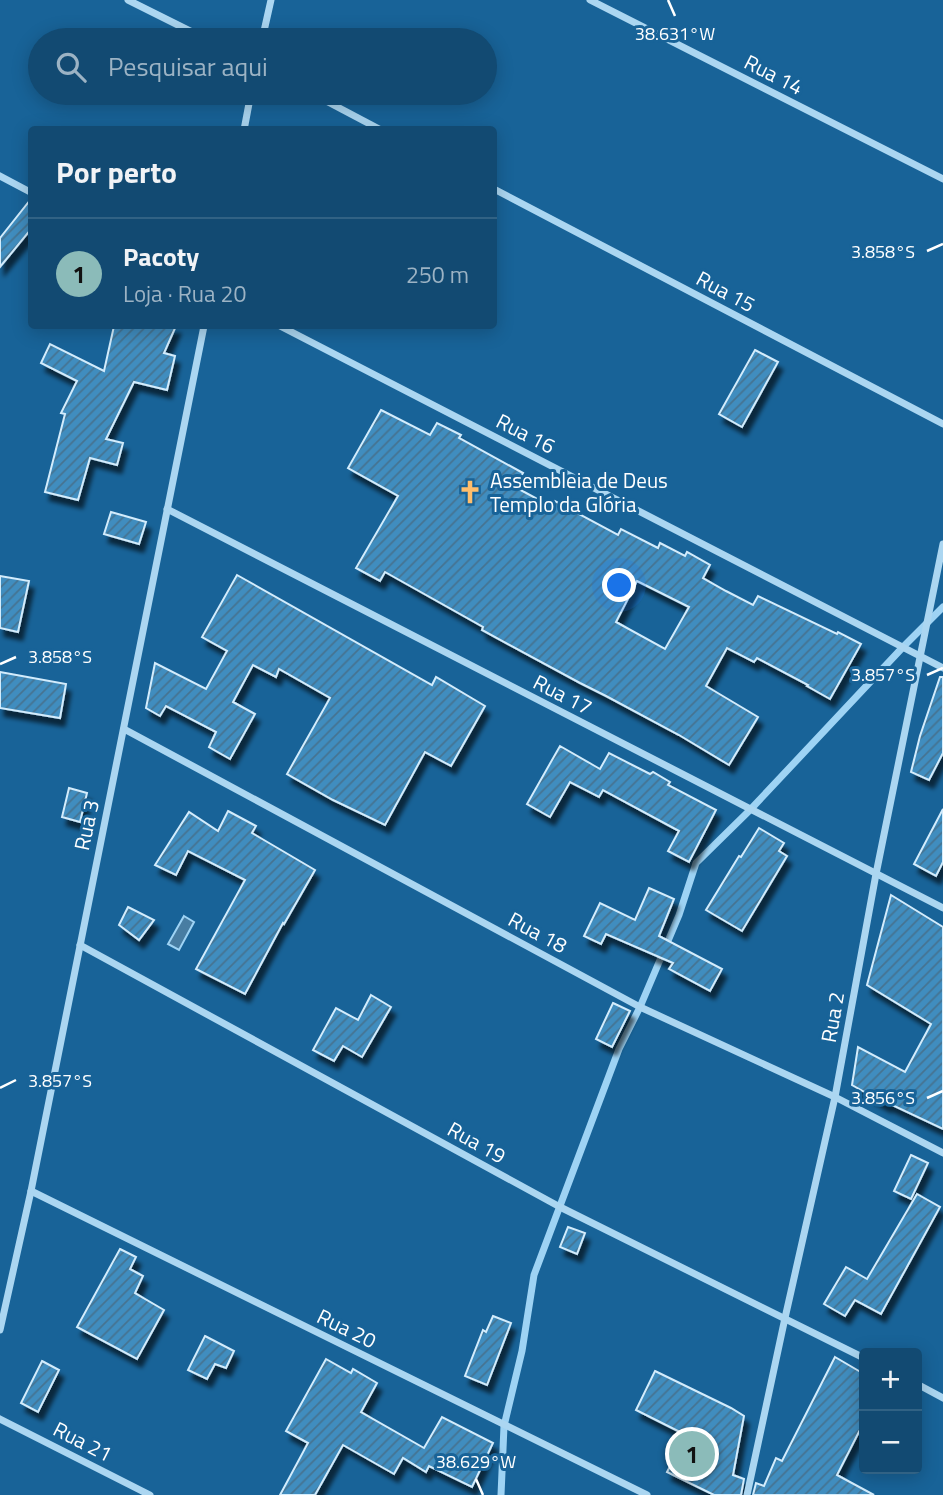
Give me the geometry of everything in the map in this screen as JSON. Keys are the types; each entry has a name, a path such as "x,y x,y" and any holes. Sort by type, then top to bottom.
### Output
{"street":[{"path":"128,0 184,28"},
{"path":"265,28 271,0"},
{"name":"Rua 14","path":"590,0 943,179"},
{"path":"245,126 249,105"},
{"path":"334,105 373,126"},
{"path":"0,176 28,191"},
{"name":"Rua 15","path":"497,190 943,425"},
{"name":"Rua 3","path":"0,1330 31,1191 203,329"},
{"name":"Rua 16","path":"286,329 943,668"},
{"name":"Rua 17","path":"167,509 943,908"},
{"name":"Rua 2","path":"747,1495 835,1097 876,874 943,544"},
{"name":"Rua 18","path":"124,729 640,1007 835,1097 943,1153"},
{"name":"Rua 19","path":"80,946 560,1207 859,1355"},
{"name":"Rua 20","path":"31,1191 648,1495"},
{"path":"922,1387 943,1398"},
{"name":"Rua 21","path":"0,1419 150,1495"}],"water":[{"path":"184,916 194,922 179,950 168,944"}],"building":[{"path":"28,203 28,233 0,267 0,238"},
{"path":"113,329 175,329 164,353 175,356 167,390 134,382 106,439 123,443 117,465 90,458 78,500 45,492 65,414 61,413 77,381 41,363 50,344 104,371"},
{"path":"755,350 778,362 742,427 719,414"},
{"path":"381,410 430,435 437,423 523,473 515,487 552,507 555,501 618,535 621,529 658,548 660,543 685,556 687,552 710,565 703,578 726,591 753,605 758,596 861,644 830,699 757,658 754,662 727,648 706,686 758,717 729,765 679,735 482,630 483,627 385,572 380,581 356,568 398,496 348,468","holes":["637,581 689,607 665,649 616,622"]},
{"path":"111,512 146,522 139,544 104,534"},
{"path":"237,575 432,685 436,677 485,706 451,766 425,752 385,825 287,774 330,698 279,669 276,677 253,665 233,702 255,714 230,759 209,747 216,732 166,706 160,716 146,708 155,663 206,689 227,651 202,637"},
{"path":"0,576 29,581 18,632 0,628"},
{"path":"0,672 66,684 60,718 0,708"},
{"path":"940,677 943,677 943,753 929,780 911,772"},
{"path":"560,746 600,769 609,753 650,774 653,772 670,782 668,785 716,810 689,862 668,851 679,831 603,790 599,797 570,782 550,817 527,804"},
{"path":"69,788 87,793 80,822 62,817"},
{"path":"943,809 943,862 936,876 914,864"},
{"path":"228,811 256,826 252,833 315,870 245,994 196,969 245,880 188,851 176,875 155,865 189,812 218,831"},
{"path":"759,828 784,843 779,851 787,856 742,931 706,910"},
{"path":"649,888 674,899 659,936 722,969 710,991 669,969 673,963 606,934 601,944 584,936 600,903 635,920"},
{"path":"891,895 943,927 943,1129 886,1104 852,1085 858,1047 905,1072 931,1024 867,985"},
{"path":"128,907 154,920 139,940 119,925"},
{"path":"371,995 391,1007 362,1057 343,1046 334,1061 313,1050 336,1008 358,1020"},
{"path":"613,1003 630,1011 612,1047 596,1039"},
{"path":"911,1155 928,1163 911,1199 894,1191"},
{"path":"917,1194 940,1207 881,1314 855,1300 845,1316 824,1304 846,1267 867,1279"},
{"path":"568,1227 585,1233 577,1254 560,1247"},
{"path":"120,1249 136,1257 130,1269 143,1276 135,1293 164,1310 137,1359 77,1327"},
{"path":"493,1316 511,1323 487,1385 465,1376 483,1330 486,1332"},
{"path":"205,1336 234,1351 226,1368 215,1364 207,1379 188,1370"},
{"path":"835,1357 859,1371 859,1432 837,1475 874,1495 753,1495 756,1483 764,1486 776,1458 782,1461"},
{"path":"326,1359 351,1373 353,1369 377,1383 361,1412 424,1448 442,1417 493,1443 472,1487 429,1466 426,1472 403,1458 394,1474 343,1445 315,1495 280,1495 308,1443 286,1431"},
{"path":"42,1361 59,1370 38,1412 21,1403"},
{"path":"655,1371 744,1416 733,1475 744,1479 741,1495 714,1495 667,1472 686,1435 636,1410"}],"waterway":[{"path":"501,1495 504,1426 522,1351 534,1275 619,1049 679,915 696,863 943,607"}],"place":[{"name":"Assembleia de Deus Templo da Glória","path":"470,492"},
{"name":"Pacoty","path":"692,1454"}]}
